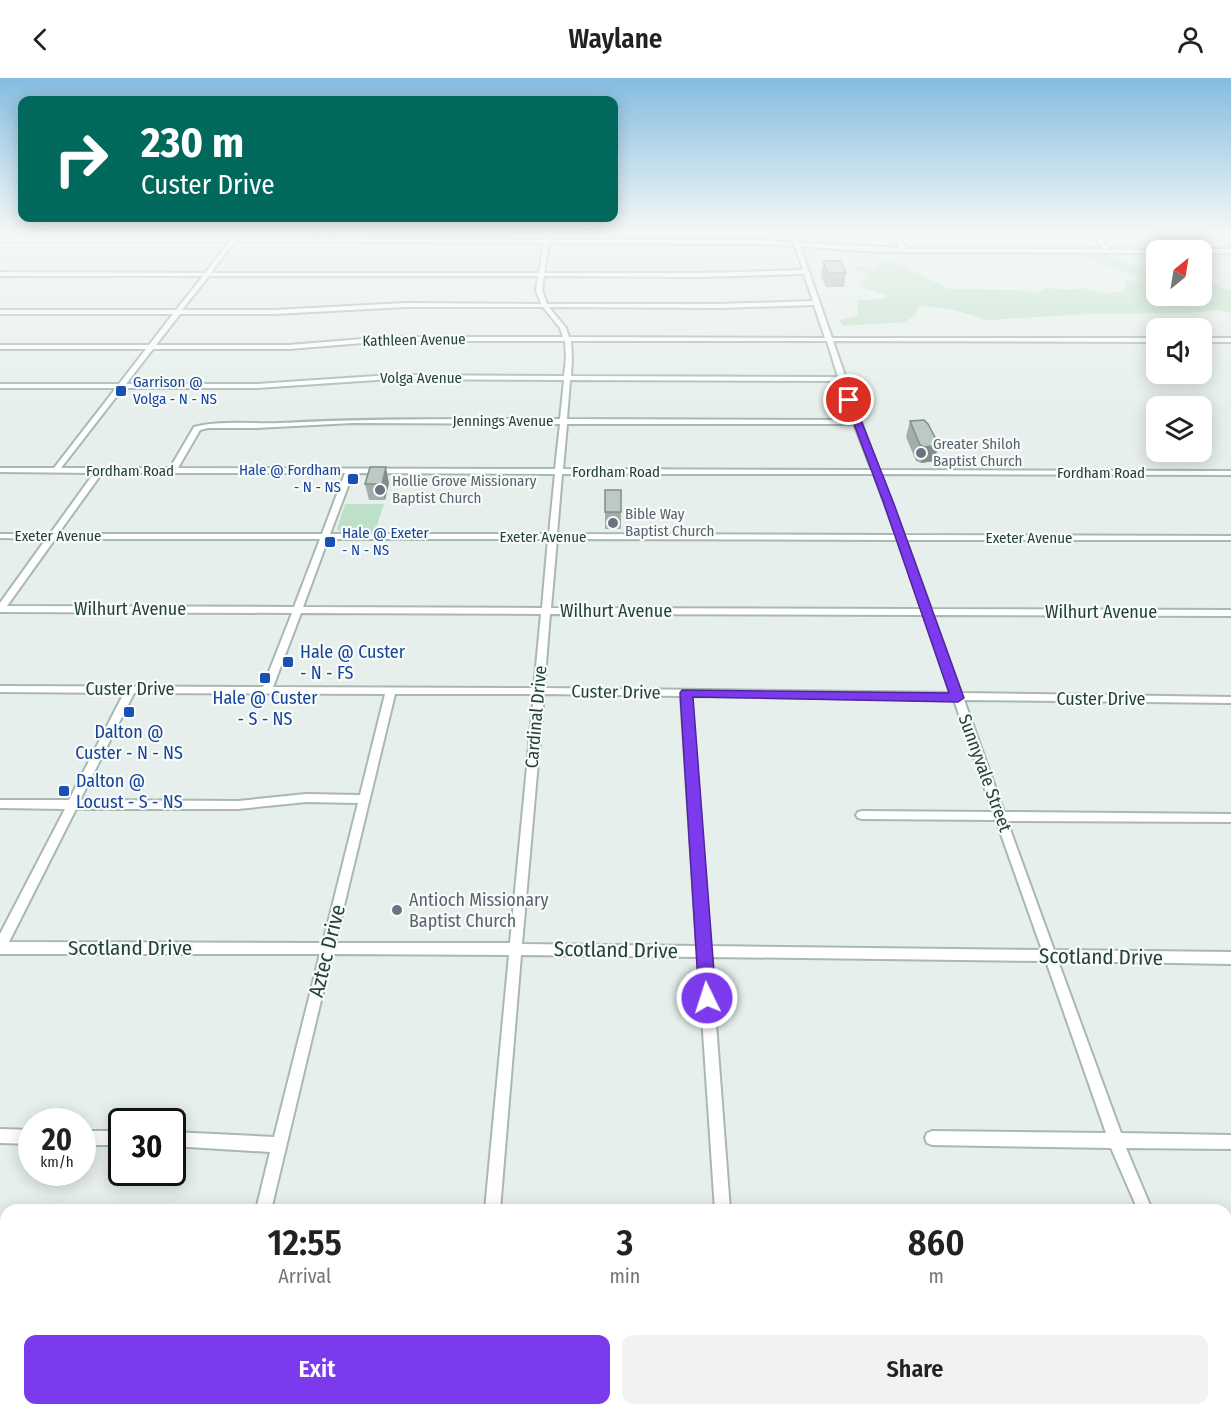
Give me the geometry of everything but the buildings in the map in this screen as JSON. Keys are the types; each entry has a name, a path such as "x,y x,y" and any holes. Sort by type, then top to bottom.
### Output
{"street":[{"path":"55,471 190,295"},
{"name":"Cardinal Drive","path":"493,1204 569,358 567,339 560,322 545,306 541,295"},
{"name":"Sunnyvale Street","path":"814,295 1116,1141 1142,1204"},
{"path":"0,312 311,312 406,305 719,306 816,303"},
{"name":"Kathleen Avenue","path":"0,347 289,347 387,339 1146,340"},
{"path":"1212,340 1231,340"},
{"name":"Volga Avenue","path":"0,386 257,387 374,378 842,379"},
{"name":"Jennings Avenue","path":"173,471 197,429 208,426 353,421 857,422"},
{"name":"Fordham Road","path":"0,470 876,474 1231,473"},
{"path":"0,609 99,471"},
{"path":"267,690 350,471"},
{"name":"Exeter Avenue","path":"0,536 1231,538"},
{"name":"Wilhurt Avenue","path":"0,609 1231,613"},
{"name":"Custer Drive","path":"0,689 538,691 1231,700"},
{"path":"0,947 131,689"},
{"name":"Aztec Drive","path":"264,1204 391,691"},
{"path":"686,693 722,1204"},
{"path":"0,804 238,805 306,798 364,799"},
{"path":"862,815 1231,818"},
{"name":"Scotland Drive","path":"0,947 515,949 1231,958"},
{"path":"0,1136 18,1137"},
{"path":"932,1138 1231,1142"},
{"path":"186,1140 278,1145"}],"green space":[{"path":"887,295 1146,295 1146,306 1212,306 1212,295 1231,295 1231,313 1217,310 988,320 951,309 919,306 915,316 904,322 843,326 840,320 858,316 857,300 883,299"},
{"path":"345,504 384,504 375,532 341,532 337,529"}],"place":[{"name":"Garrison @ Volga - N - NS","path":"121,391"},
{"name":"Greater Shiloh Baptist Church","path":"921,453"},
{"name":"Hale @ Fordham - N - NS","path":"353,479"},
{"name":"Hollie Grove Missionary Baptist Church","path":"380,490"},
{"name":"Bible Way Baptist Church","path":"613,523"},
{"name":"Hale @ Exeter - N - NS","path":"330,542"},
{"name":"Hale @ Custer - N - FS","path":"288,662"},
{"name":"Hale @ Custer - S - NS","path":"265,678"},
{"name":"Dalton @ Custer - N - NS","path":"129,712"},
{"name":"Dalton @ Locust - S - NS","path":"64,791"},
{"name":"Antioch Missionary Baptist Church","path":"397,910"}],"route":[{"path":"707,998 686,693 958,698 889,504 865,447 849,400"}]}
